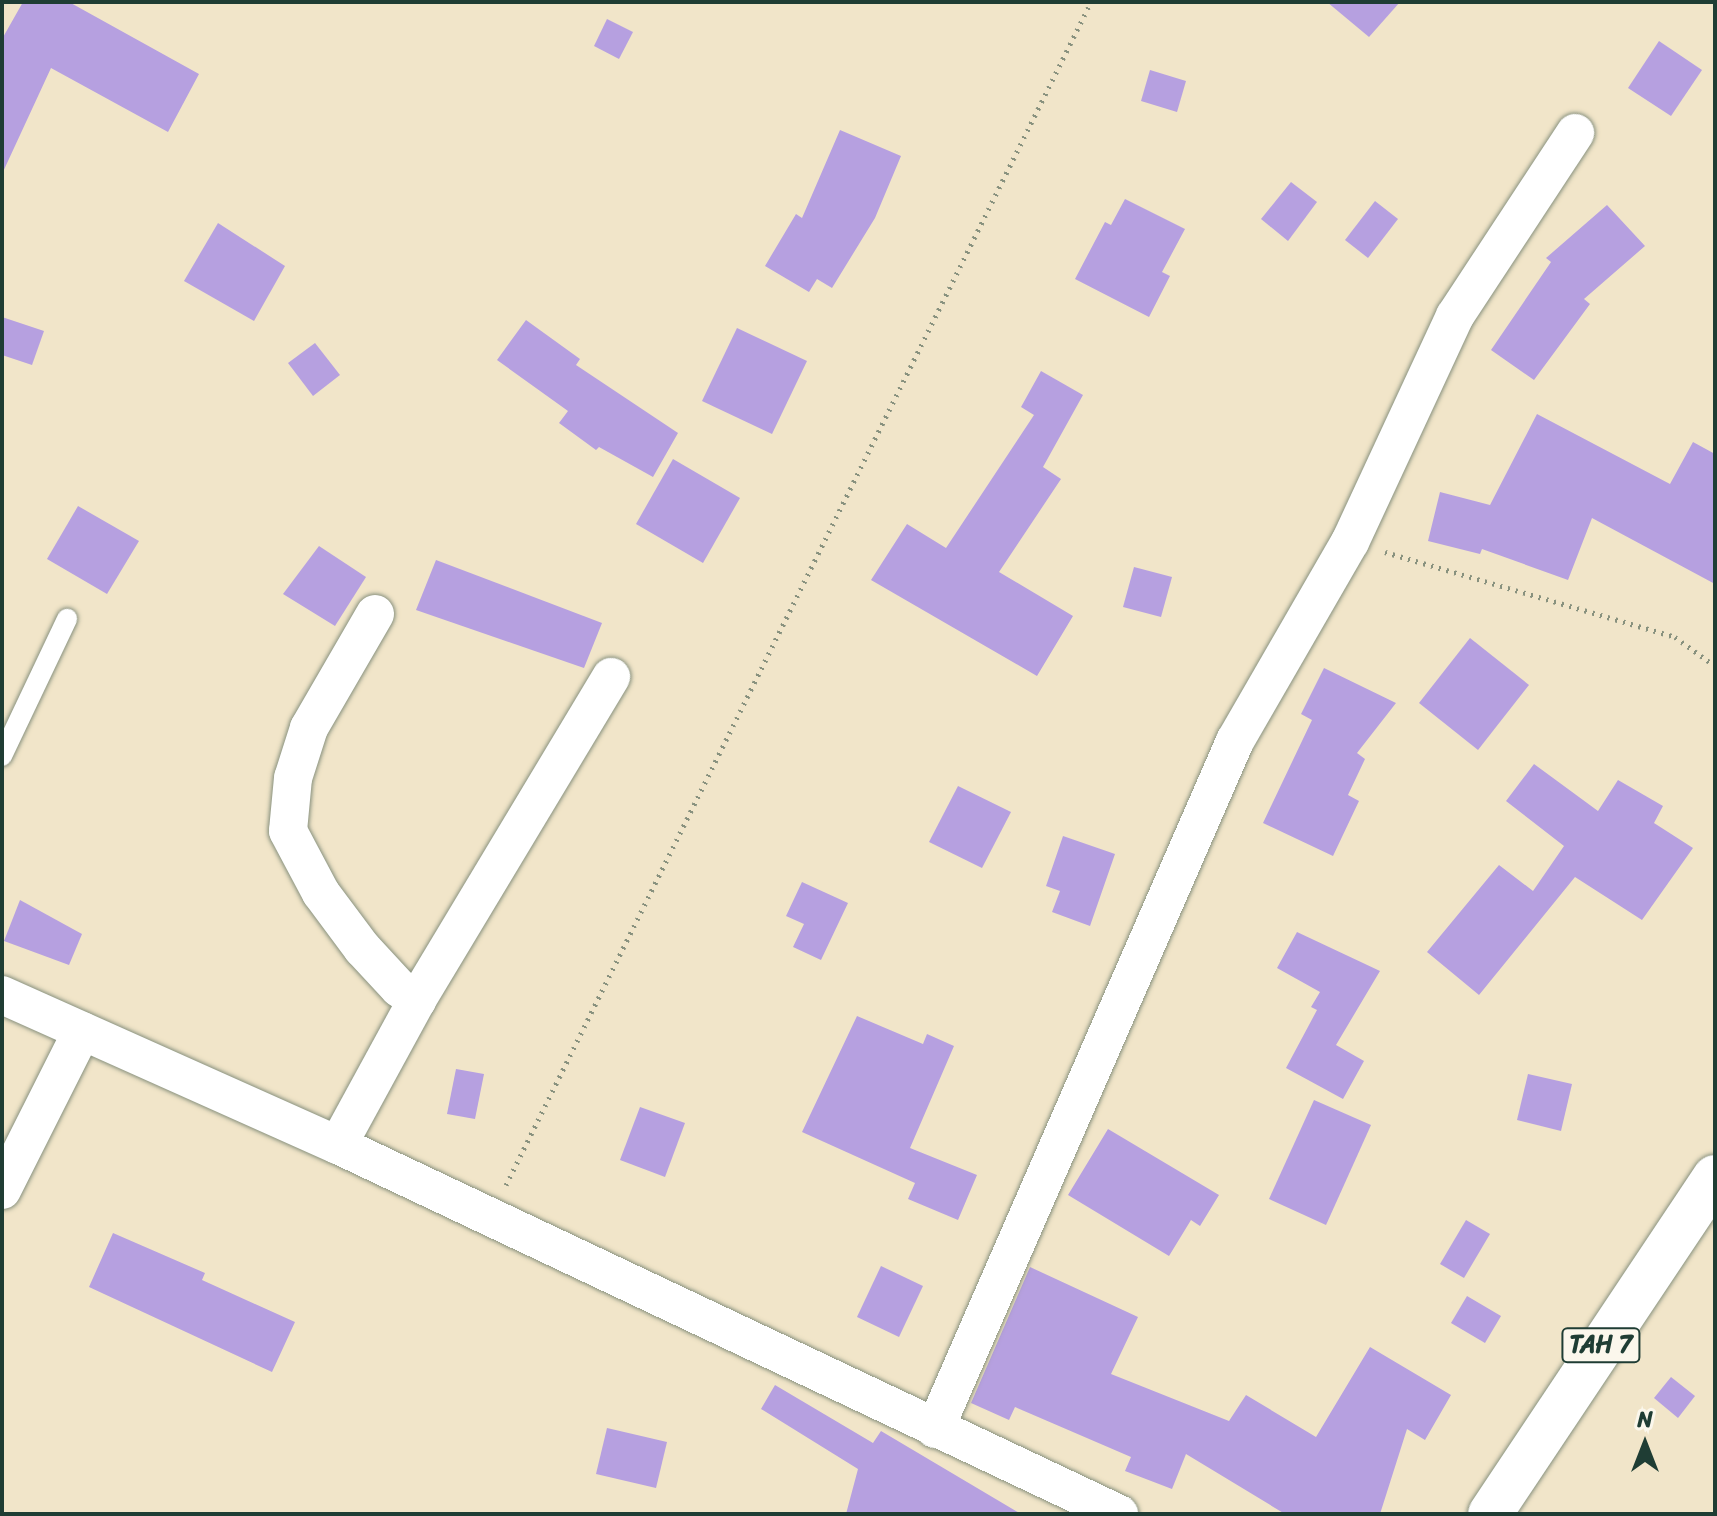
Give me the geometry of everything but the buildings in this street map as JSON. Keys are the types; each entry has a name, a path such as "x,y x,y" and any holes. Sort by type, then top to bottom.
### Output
{"highway":[{"name":"TAH 7","path":"1490,1514 1715,1177"}],"street":[{"path":"935,1429 1235,741 1350,542 1455,316 1575,133"},
{"path":"375,614 309,728 293,778 288,831 321,893 362,948 399,988 417,1000"},
{"path":"338,1145 417,1000 611,677"},
{"path":"2,995 338,1145 1119,1514"},
{"path":"2,1190 82,1031"}],"lane":[{"path":"2,756 67,619"}],"path":[{"path":"490,1218 1091,2"},
{"path":"1350,542 1504,583 1675,637 1715,666"}]}
